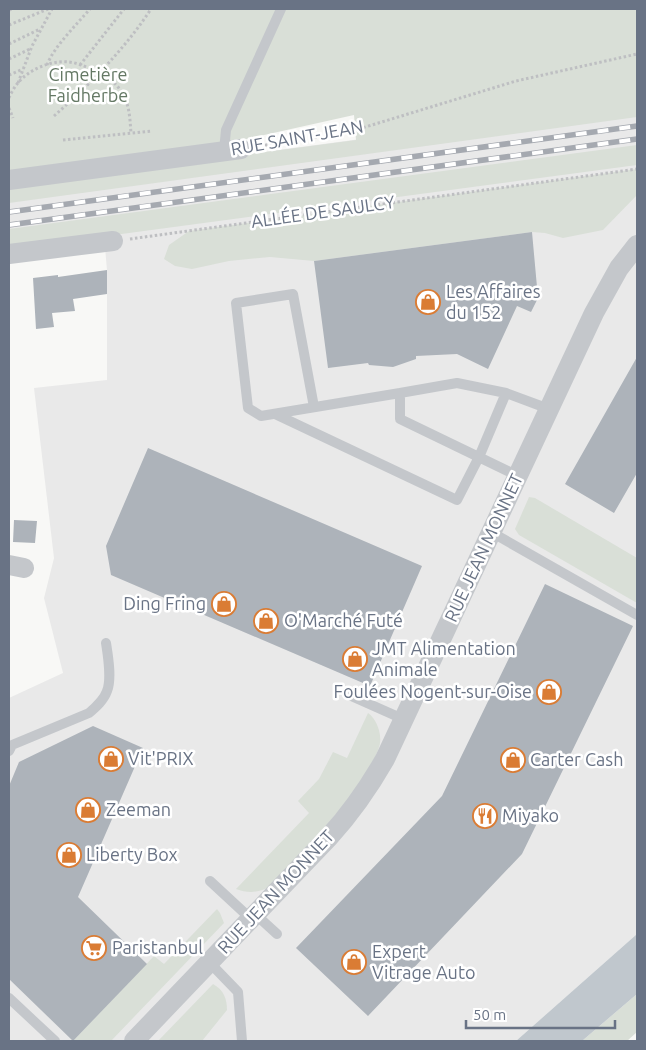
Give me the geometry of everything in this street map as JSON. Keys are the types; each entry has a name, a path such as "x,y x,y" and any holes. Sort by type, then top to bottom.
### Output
{"street":[{"name":"RUE SAINT-JEAN","path":"9,180 233,150"},
{"path":"9,254 113,241"},
{"name":"RUE JEAN MONNET","path":"134,1041 329,837 361,798 385,759 604,296 619,268 637,245"}],"lane":[{"path":"233,150 226,130 281,9"},
{"path":"314,407 293,294 236,303 248,408 261,416 457,383 506,393 549,409"},
{"path":"400,393 400,419 518,476"},
{"path":"274,414 457,500 479,457 506,393"},
{"path":"492,532 637,615"},
{"path":"9,751 12,745 89,713 99,703 108,691 110,673 106,643"},
{"path":"349,695 403,719"},
{"path":"210,880 277,934"},
{"path":"210,963 238,992 242,1041"},
{"path":"9,998 55,1041"}],"path":[{"path":"9,25 48,9"},
{"path":"9,98 17,84 31,49 52,9"},
{"path":"47,65 55,51 90,9"},
{"path":"80,65 124,9"},
{"path":"54,116 100,73 139,27 151,9"},
{"path":"9,44 41,29"},
{"path":"9,59 31,49"},
{"name":"RUE SAINT-JEAN","path":"233,150 349,132 516,81 637,54"},
{"path":"17,84 28,74 56,62 68,62 100,73 119,88 125,98 128,107 130,133"},
{"path":"9,76 23,68"},
{"path":"9,108 13,118"},
{"path":"63,140 152,131"},
{"name":"ALLÉE DE SAULCY","path":"113,241 637,169"}],"shaded area":[{"path":"637,102 637,934 516,1041 9,1041 9,698 63,673 44,598 54,558 34,388 107,380 107,270 104,236 9,250 9,186"},
{"path":"637,934 637,994 582,1041 516,1041"}],"green space":[{"name":"Cimetière Faidherbe","path":"9,9 637,9 637,117 9,203 9,186 356,140 354,115 242,140 9,171"},
{"path":"637,145 637,165 9,250 9,229"},
{"path":"637,169 637,195 603,230 563,238 532,232 314,261 270,257 229,261 192,269 175,266 164,259 169,245 189,231"},
{"path":"529,497 535,498 637,558 637,603 519,535 515,529"},
{"path":"368,713 374,719 378,728 379,747 367,771 345,803 267,888 252,892 236,889 309,813 298,801 319,779 333,752 347,758"},
{"path":"217,909 224,923 111,1041 73,1041 154,956 164,964"},
{"path":"213,984 224,995 227,1010 202,1041 158,1041"},
{"path":"637,994 637,1032 627,1041 582,1041"}],"building":[{"name":"Les Affaires du 152","path":"532,232 538,298 531,312 517,306 488,369 457,354 416,356 416,359 393,367 369,365 368,363 328,368 314,261"},
{"path":"107,270 107,294 73,299 75,311 52,313 54,327 36,329 33,278 58,275 58,277"},
{"path":"637,357 637,473 614,513 565,484"},
{"path":"148,448 422,566 370,686 111,575 106,546"},
{"path":"14,520 37,521 35,543 13,542"},
{"path":"545,584 633,626 522,854 368,1016 296,948 442,796"},
{"path":"93,726 143,748 78,897 147,964 73,1041 9,979 9,786 19,762"}],"railway":[{"path":"9,212 637,126"},
{"path":"9,225 637,139"}],"place":[{"name":"Les Affaires du 152","path":"428,302"},
{"name":"Ding Fring","path":"224,604"},
{"name":"O'Marché Futé","path":"266,621"},
{"name":"JMT Alimentation Animale","path":"355,659"},
{"name":"Foulées Nogent-sur-Oise","path":"549,692"},
{"name":"Vit'PRIX","path":"111,759"},
{"name":"Carter Cash","path":"513,760"},
{"name":"Zeeman","path":"88,810"},
{"name":"Miyako","path":"485,816"},
{"name":"Liberty Box","path":"69,855"},
{"name":"Paristanbul","path":"94,948"},
{"name":"Expert Vitrage Auto","path":"354,962"}]}
